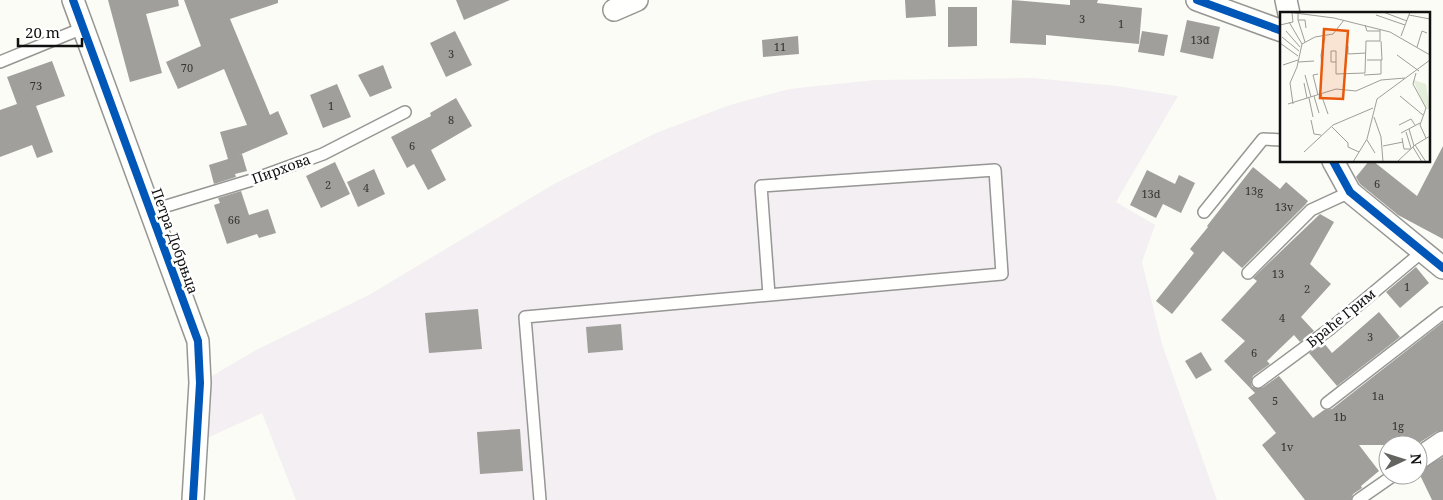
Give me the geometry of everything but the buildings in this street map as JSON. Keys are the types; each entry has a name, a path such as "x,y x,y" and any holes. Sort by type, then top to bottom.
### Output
{"street":[{"name":"Петра Добрњца","path":"73,0 198,341 200,383 192,500"},
{"path":"614,10 637,0"},
{"path":"1197,0 1280,30"},
{"path":"1334,162 1350,192 1443,268"},
{"path":"1428,452 1443,442"}],"lane":[{"path":"0,62 83,28"},
{"name":"Пирхова","path":"150,211 252,180 323,154 405,112"},
{"path":"1204,212 1263,139 1280,140"},
{"path":"540,500 525,317 1002,274 995,170 761,186 769,295"},
{"path":"1248,273 1311,210 1350,192"},
{"name":"Браће Грим","path":"1258,382 1331,328 1422,252"},
{"path":"1327,403 1443,312"},
{"path":"1358,500 1380,485"}],"shaded area":[{"path":"1033,78 1117,86 1178,96 1116,202 1155,225 1142,262 1162,344 1217,500 296,500 262,413 196,443 200,383 256,350 369,295 554,184 656,133 730,105 789,89 875,80"}],"cycle path":[{"path":"73,0 198,341 200,383 193,500"},
{"path":"1197,0 1280,30"},
{"path":"1334,162 1350,192 1443,268"}]}
